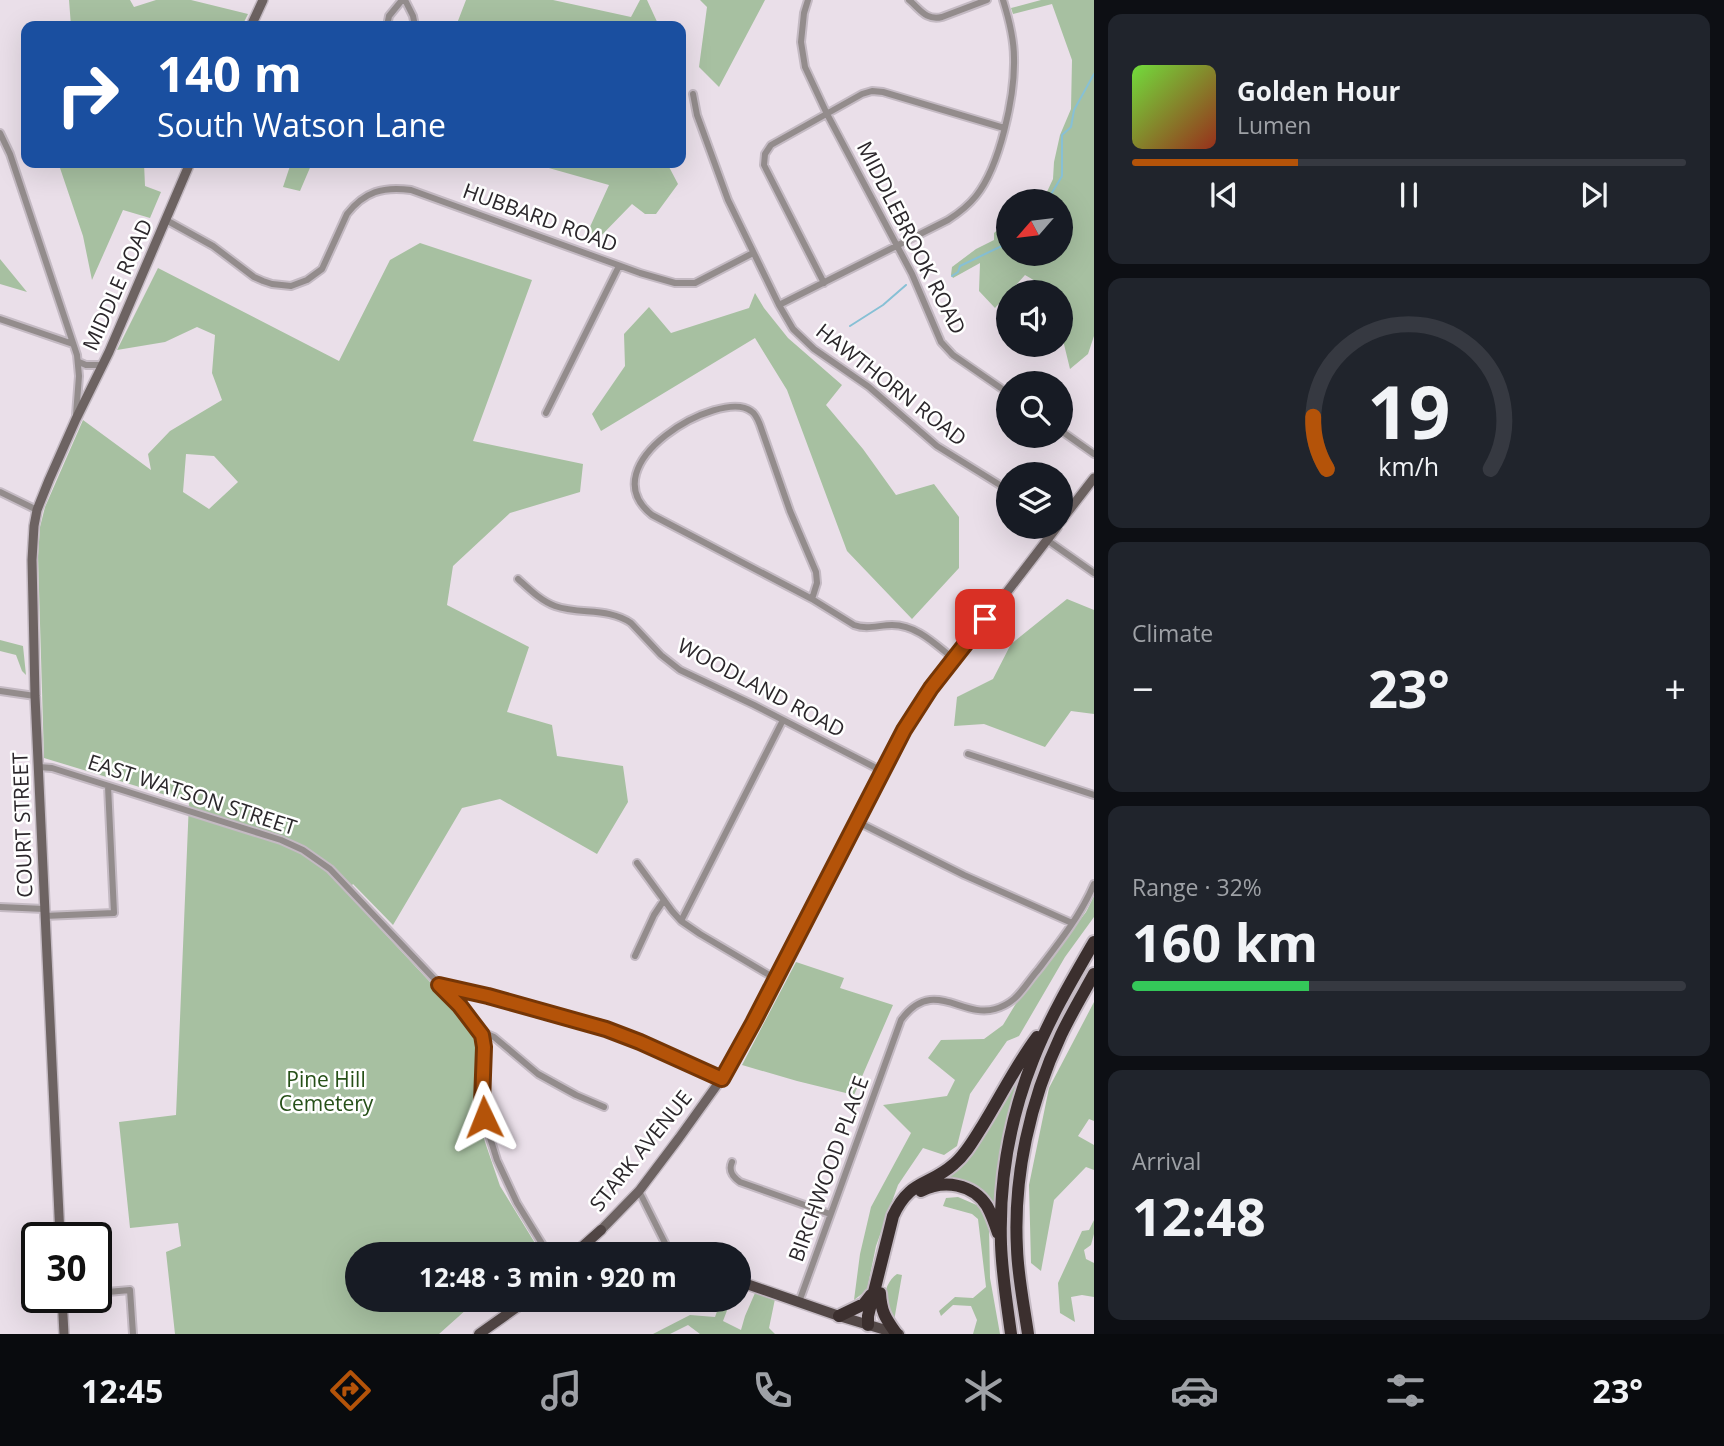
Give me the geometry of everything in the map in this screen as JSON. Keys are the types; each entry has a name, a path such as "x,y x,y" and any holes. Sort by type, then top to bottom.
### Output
{"highway":[{"path":"1011,1334 1002,1243 1003,1196 1012,1131 1028,1074 1054,1015 1094,942"},
{"path":"1028,1334 1016,1229 1018,1190 1027,1131 1061,1036 1094,974"},
{"path":"886,1331 873,1319 899,1203 921,1182 953,1165 961,1156 990,1114 1020,1060 1054,1015"},
{"path":"886,1331 877,1292 900,1219 910,1200 926,1188 947,1184 974,1192 988,1208 1002,1243"},
{"path":"839,1316 864,1304 877,1292"}],"main road":[{"name":"STARK AVENUE","path":"588,1242 601,1230"},
{"path":"751,1285 886,1331"},
{"path":"479,1334 509,1312"}],"street":[{"path":"253,21 263,0"},
{"path":"388,21 389,16 404,0 414,21"},
{"name":"MIDDLEBROOK ROAD","path":"808,0 802,25 801,51 810,79 827,114 912,274 941,342 953,355 996,385"},
{"path":"909,0 925,15 934,19 988,0"},
{"path":"779,305 948,220 968,206 985,183 1004,128 1013,87 1014,56 1010,24 1003,0"},
{"path":"824,283 766,171 764,159 767,149 775,142 867,92 878,91 1004,128"},
{"name":"HAWTHORN ROAD","path":"693,94 697,115 719,179 753,253 793,329 814,349 869,387 921,434 996,483"},
{"path":"0,133 10,154 79,362 76,419"},
{"name":"MIDDLE ROAD","path":"76,419 188,168"},
{"name":"HUBBARD ROAD","path":"166,220 213,246 254,277 272,284 291,286 307,280 322,269 353,206 378,190 394,187 411,190 666,282 686,284 703,279 753,253"},
{"path":"546,413 619,266"},
{"path":"0,320 74,344"},
{"path":"79,362 102,365"},
{"path":"812,599 817,583 816,572 754,413 738,407 721,408 695,418 649,449 639,467 635,485 639,502 652,515 812,599 854,625 862,628 887,625 911,628 954,659"},
{"name":"COURT STREET","path":"59,1222 35,696 32,561 37,510 76,419"},
{"path":"1073,439 1094,454"},
{"path":"1073,505 1094,478"},
{"path":"0,492 37,510"},
{"path":"1047,540 1094,573"},
{"name":"STARK AVENUE","path":"601,1230 639,1191 722,1079 917,709 1047,540"},
{"name":"WOODLAND ROAD","path":"518,579 545,601 557,607 607,613 625,619 673,666 883,771"},
{"path":"0,691 35,696"},
{"path":"681,921 783,720"},
{"path":"968,754 1094,795"},
{"name":"EAST WATSON STREET","path":"39,767 52,768 281,840 303,850 330,869 460,1006 482,1035"},
{"path":"0,907 44,913 114,913 108,786"},
{"path":"856,821 964,875 1072,923"},
{"path":"637,863 681,921 776,979"},
{"name":"BIRCHWOOD PLACE","path":"799,1302 901,1020 910,1010 932,1000 990,1010 1006,1004 1019,993 1072,923 1094,884"},
{"path":"635,956 664,900"},
{"path":"439,985 606,1029 722,1079"},
{"path":"541,1242 509,1188 491,1144 482,1103 482,1035 494,1037 538,1074 604,1107"},
{"path":"732,1163 732,1173 740,1182 830,1214"},
{"path":"639,1191 664,1242"},
{"path":"112,1292 130,1290 133,1334"},
{"path":"63,1313 64,1334"}],"green space":[{"path":"69,0 130,0 134,7 156,0 191,0 248,14 244,21 71,21"},
{"path":"466,0 553,0 631,17 640,0 647,0 657,21 458,21"},
{"path":"700,0 765,0 719,87 699,67 707,7"},
{"path":"1041,0 1094,0 1094,336 1088,354 1070,369 1067,357 1073,357 1073,280 1034,280 1025,275 1020,280 996,280 995,308 979,291 980,263 953,278 951,275 952,267 976,249 994,240 996,231 996,266 1073,266 1073,189 1048,189 1053,179 1060,135 1071,109 1072,60 1052,4 1013,14 1011,8"},
{"path":"60,168 144,168 145,186 161,192 150,218 123,210 92,280 83,236"},
{"path":"289,168 310,168 300,191 283,187"},
{"path":"549,168 670,168 678,184 656,214 645,214 632,204 595,242 584,240 609,185"},
{"name":"Pine Hill Cemetery","path":"420,243 532,280 473,441 583,464 580,492 510,513 453,566 447,605 529,647 507,712 552,725 557,756 623,766 628,802 597,854 500,799 462,808 393,925 353,884 346,892 458,1012 477,1039 479,1058 475,1103 485,1142 500,1186 534,1242 345,1242 345,1312 464,1312 439,1334 175,1334 166,1252 181,1246 178,1223 130,1228 119,1122 176,1115 189,802 44,758 38,556 40,527 45,507 83,420 151,470 148,454 170,431 222,400 212,373 215,335 197,327 165,342 117,350 158,268 339,361 390,260","holes":["186,454 214,456 238,482 209,509 183,492"]},
{"path":"0,259 27,292 0,284"},
{"path":"755,293 788,338 842,385 826,405 863,449 896,495 934,484 959,517 959,568 912,619 847,551 787,390 755,338 601,431 592,414 625,366 624,334 649,307 671,333 749,308"},
{"path":"1067,599 1094,610 1094,714 1071,711 1045,747 984,724 954,726 957,697 993,679 1011,644"},
{"path":"0,640 23,646 26,675 16,655 0,651"},
{"path":"1094,896 1094,917 1065,957 1019,1036 1007,1041 970,1094 957,1146 944,1155 923,1148 898,1185 876,1246 867,1290 854,1300 860,1254 871,1207 911,1133 883,1105 947,1096 955,1080 928,1058 941,1040 984,1039 1003,1025 1015,1005 1086,912"},
{"path":"796,962 844,978 840,988 893,1005 854,1095 742,1065"},
{"path":"1094,1002 1094,1121 1089,1119 1078,1136 1094,1145 1094,1170 1086,1167 1054,1200 1041,1271 1031,1263 1029,1185 1049,1088"},
{"path":"1018,1071 1020,1072 1003,1139 994,1208 982,1196 957,1183 944,1181 918,1189 899,1212 872,1308 895,1217 901,1205 917,1189 945,1174 968,1155"},
{"path":"958,1197 979,1206 989,1226 990,1278 1000,1334 973,1334 977,1320 971,1306 953,1305 941,1316 939,1311 955,1297 973,1298 986,1287 978,1219 972,1214 943,1206 946,1198"},
{"path":"1094,1220 1091,1245 1084,1250 1086,1259 1094,1263 1094,1297 1071,1297 1075,1322 1060,1313 1058,1283 1082,1231 1089,1230"},
{"path":"897,1274 902,1275 894,1321 886,1312 884,1297 887,1286"},
{"path":"755,1293 775,1299 769,1328 775,1334 700,1334 688,1325 670,1334 653,1334 690,1315 715,1317 717,1312 726,1312 723,1321 741,1330 747,1312 751,1312"}],"waterway":[{"path":"1054,189 1062,176 1062,135 1071,127 1074,110 1094,74"},
{"path":"952,276 958,272 960,266 996,249"},
{"path":"850,326 883,305 906,285"}],"route":[{"path":"484,1117 482,1035 460,1006 439,985 606,1029 722,1079 904,730 931,688 985,619"}]}
